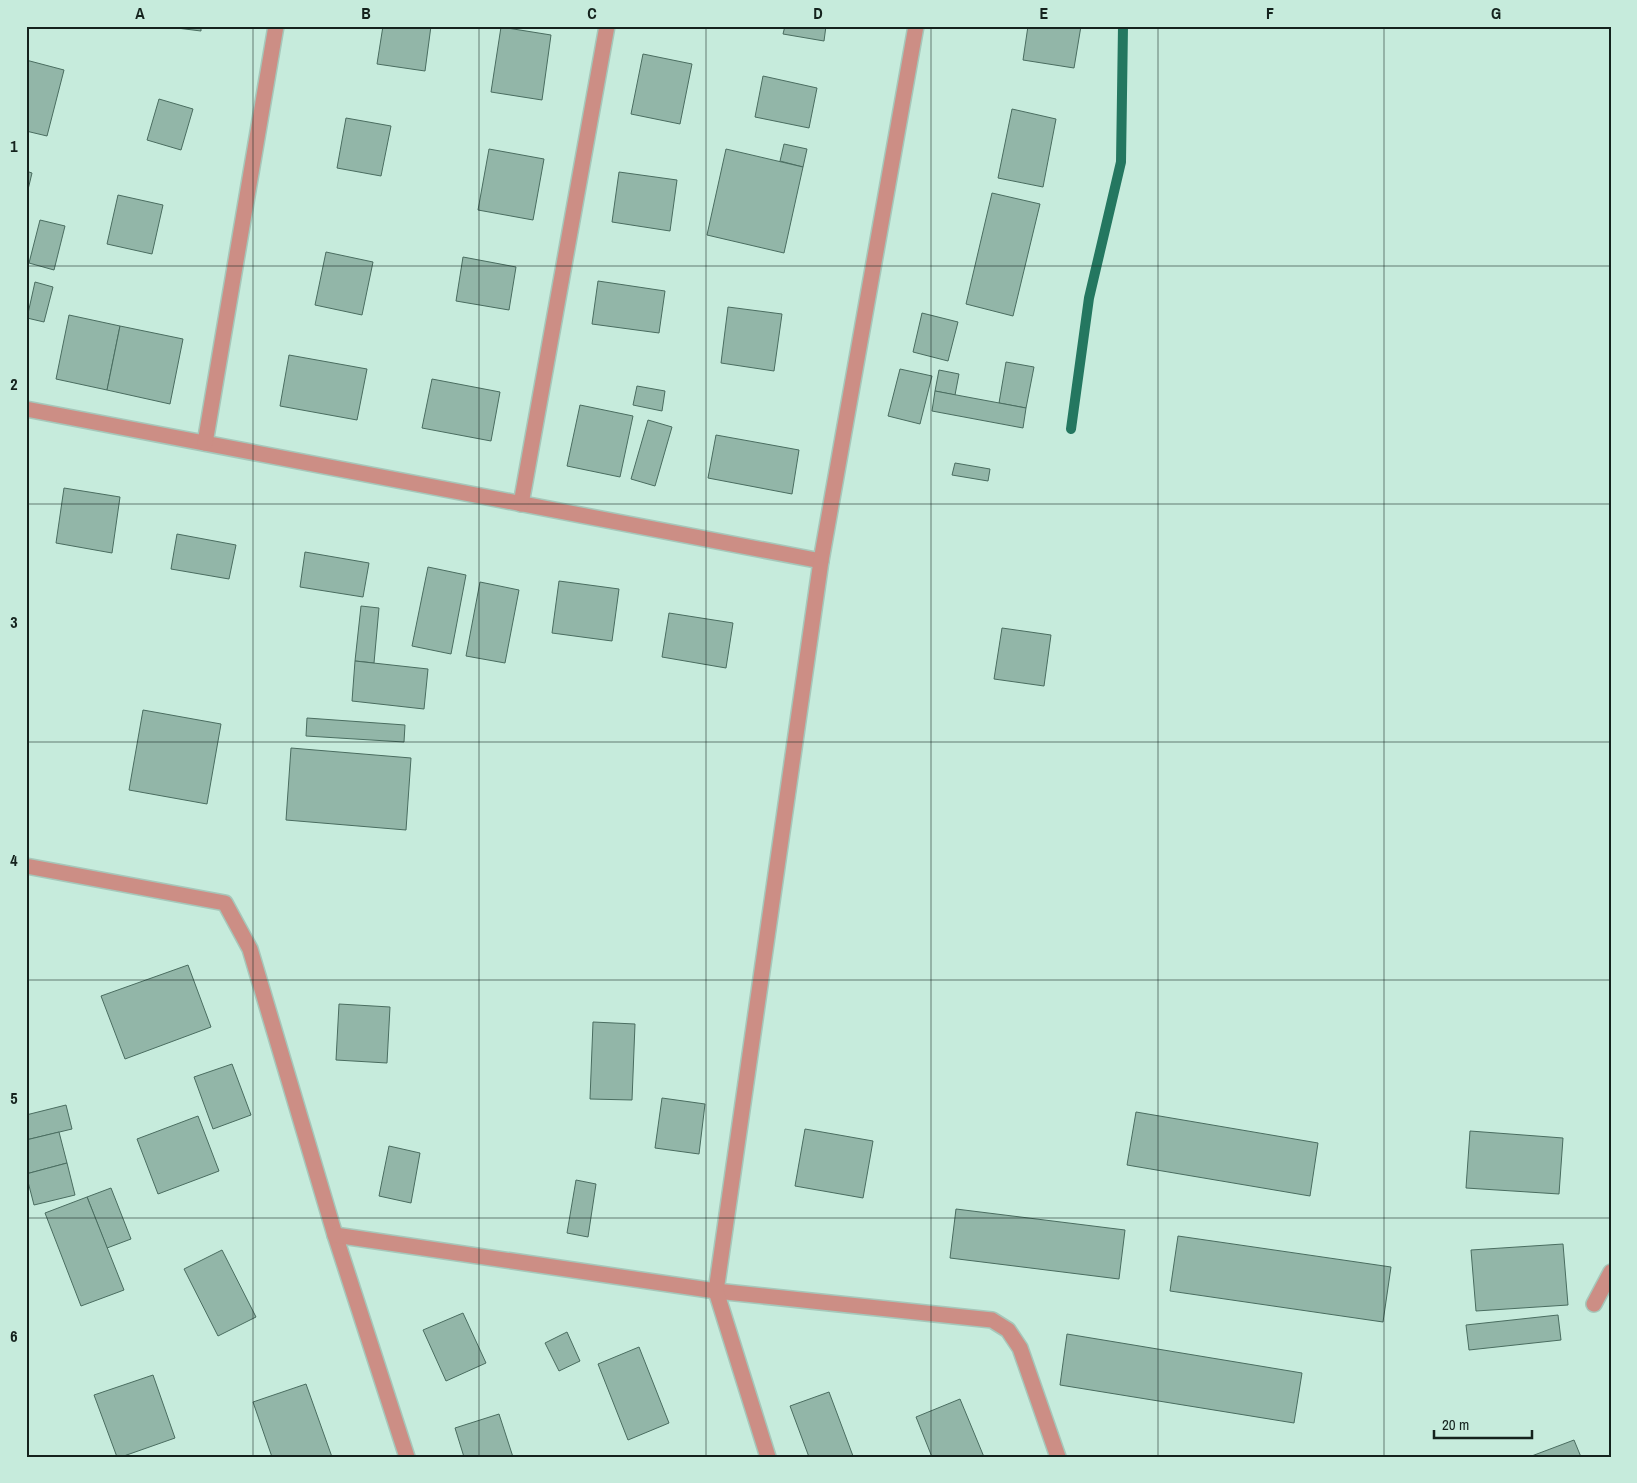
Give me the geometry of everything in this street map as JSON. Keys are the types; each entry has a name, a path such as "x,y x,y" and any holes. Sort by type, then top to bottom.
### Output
{"street":[{"path":"205,443 276,26"},
{"path":"521,504 607,26"},
{"path":"768,1457 716,1291 821,561 916,26"},
{"path":"26,409 821,561"},
{"path":"26,866 225,903 250,949 335,1235 407,1457"},
{"path":"335,1235 716,1291 992,1320 1008,1330 1020,1348 1058,1457"},
{"path":"1594,1304 1611,1272"}],"building":[{"path":"161,26 201,26 201,31"},
{"path":"383,26 431,26 425,71 377,64"},
{"path":"785,26 826,26 824,41 783,34"},
{"path":"1028,26 1081,26 1074,68 1023,60"},
{"path":"501,27 551,35 542,100 491,92"},
{"path":"643,54 692,64 680,124 631,114"},
{"path":"26,60 64,70 47,136 26,131"},
{"path":"763,76 817,88 809,128 755,117"},
{"path":"159,99 193,109 181,150 147,140"},
{"path":"1012,109 1056,119 1043,187 998,178"},
{"path":"346,118 391,126 381,176 337,168"},
{"path":"784,144 807,149 803,167 780,161"},
{"path":"489,149 544,159 533,220 478,210"},
{"path":"726,149 803,167 784,253 707,235"},
{"path":"26,171 32,173 26,198"},
{"path":"619,172 677,180 670,231 612,222"},
{"path":"992,193 1040,204 1013,316 966,304"},
{"path":"118,195 163,205 152,254 107,244"},
{"path":"40,220 65,226 54,270 29,263"},
{"path":"326,252 373,262 362,315 315,305"},
{"path":"463,257 516,267 509,310 456,301"},
{"path":"598,281 665,291 659,333 592,324"},
{"path":"35,282 53,287 44,322 27,318"},
{"path":"728,307 782,314 774,371 721,363"},
{"path":"922,313 958,322 948,361 913,352"},
{"path":"69,315 120,326 107,390 56,379"},
{"path":"120,326 183,339 170,404 107,390"},
{"path":"289,355 367,369 357,420 280,406"},
{"path":"1006,362 1034,367 1026,408 999,403"},
{"path":"900,369 932,376 920,424 888,416"},
{"path":"939,370 959,374 955,395 935,391"},
{"path":"432,379 500,392 491,441 422,428"},
{"path":"637,386 665,391 662,411 633,405"},
{"path":"935,391 1026,408 1023,428 932,411"},
{"path":"580,405 633,416 620,477 567,466"},
{"path":"648,420 672,427 655,486 631,479"},
{"path":"716,435 799,450 792,494 708,478"},
{"path":"955,463 990,469 988,481 952,475"},
{"path":"64,488 120,497 112,553 56,543"},
{"path":"177,534 236,545 229,579 171,569"},
{"path":"305,552 369,563 363,597 300,587"},
{"path":"428,567 466,575 451,654 412,646"},
{"path":"559,581 619,589 612,641 552,633"},
{"path":"480,582 519,590 505,663 466,656"},
{"path":"361,606 379,608 374,663 355,661"},
{"path":"669,613 733,623 726,668 662,657"},
{"path":"1002,628 1051,635 1044,686 994,679"},
{"path":"355,661 428,669 424,709 352,701"},
{"path":"143,710 221,724 207,804 129,790"},
{"path":"307,718 405,725 404,742 306,736"},
{"path":"291,748 411,758 406,830 286,820"},
{"path":"188,965 211,1027 125,1059 101,996"},
{"path":"339,1004 390,1007 387,1063 336,1060"},
{"path":"593,1022 635,1024 632,1100 590,1099"},
{"path":"232,1064 251,1115 213,1129 194,1077"},
{"path":"662,1098 705,1104 699,1154 655,1148"},
{"path":"66,1105 72,1129 26,1140 26,1115"},
{"path":"1136,1112 1318,1143 1310,1196 1127,1165"},
{"path":"198,1116 219,1171 158,1194 137,1139"},
{"path":"805,1129 873,1141 863,1198 795,1186"},
{"path":"1470,1131 1563,1138 1559,1194 1466,1188"},
{"path":"59,1132 67,1163 26,1174 26,1140"},
{"path":"389,1146 420,1153 411,1203 379,1196"},
{"path":"67,1163 75,1195 34,1205 26,1174"},
{"path":"576,1180 596,1184 588,1237 567,1233"},
{"path":"111,1188 131,1239 107,1248 87,1197"},
{"path":"87,1197 124,1290 81,1306 45,1213"},
{"path":"956,1209 1125,1230 1119,1279 950,1258"},
{"path":"1178,1236 1391,1267 1383,1322 1170,1291"},
{"path":"1563,1244 1568,1305 1476,1311 1471,1250"},
{"path":"222,1250 256,1317 218,1336 184,1269"},
{"path":"463,1313 486,1363 446,1381 423,1330"},
{"path":"1558,1315 1561,1340 1469,1350 1466,1325"},
{"path":"567,1332 580,1361 559,1371 545,1343"},
{"path":"1067,1334 1302,1373 1294,1423 1060,1385"},
{"path":"639,1347 669,1423 628,1440 598,1364"},
{"path":"153,1375 175,1438 117,1457 94,1395"},
{"path":"306,1384 332,1457 272,1457 253,1402"},
{"path":"829,1392 853,1456 809,1457 790,1406"},
{"path":"960,1399 984,1457 932,1457 916,1417"},
{"path":"499,1414 513,1457 464,1457 455,1428"},
{"path":"1574,1440 1581,1457 1529,1457"}],"waterway":[{"path":"1071,429 1089,298 1121,162 1123,26"}]}
